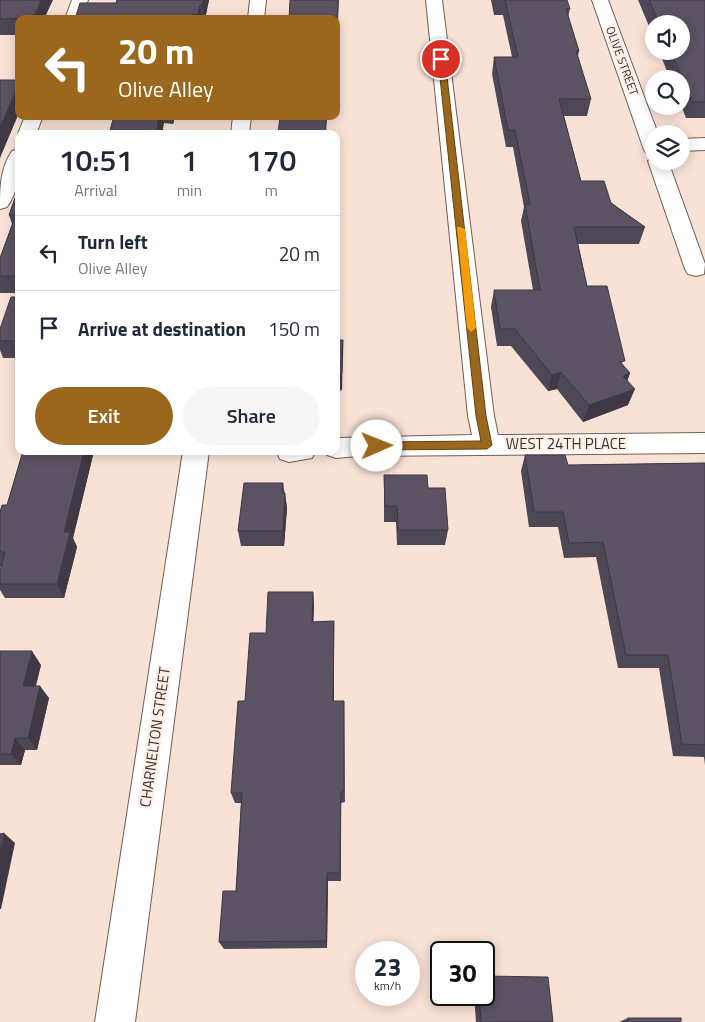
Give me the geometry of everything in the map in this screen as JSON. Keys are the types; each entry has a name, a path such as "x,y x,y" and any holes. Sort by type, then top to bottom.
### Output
{"street":[{"path":"74,15 80,0"},
{"path":"256,15 258,0"},
{"path":"434,0 481,416 487,445"},
{"name":"OLIVE STREET","path":"600,0 645,126"},
{"path":"690,145 705,144"},
{"path":"0,203 15,165"},
{"name":"OLIVE STREET","path":"661,170 696,269"},
{"name":"WEST 24TH PLACE","path":"340,448 705,443"},
{"name":"CHARNELTON STREET","path":"115,1022 195,455"}],"building":[{"path":"0,0 41,0 34,15 15,15 15,19 0,19"},
{"path":"117,0 203,0 198,14 192,15 76,15 80,3 116,3"},
{"path":"290,0 338,0 337,15 289,15"},
{"path":"505,0 567,0 570,9 566,9 579,51 576,51 591,99 559,99 581,181 604,181 611,203 645,227 574,227 587,286 607,286 625,361 620,362 630,373 623,376 635,389 589,405 561,372 552,375 515,329 500,329 494,290 540,290 525,204 530,204 515,130 508,130 494,57 518,57"},
{"path":"649,0 705,0 705,102 692,102 690,97 690,70 679,70 675,60 690,60 690,15 655,15"},
{"path":"0,80 15,80 15,93 0,127"},
{"path":"113,120 158,120 157,130 110,130"},
{"path":"280,120 326,120 325,130 278,130"},
{"path":"15,198 15,215 9,215"},
{"path":"15,218 15,276 0,276 0,258"},
{"path":"11,297 15,297 15,341 0,341 0,329"},
{"path":"340,340 343,340 342,373 340,374"},
{"path":"22,455 83,455 64,532 70,532 57,584 0,584 0,571 5,552 0,552 0,512 2,505 7,505"},
{"path":"525,455 565,455 568,465 705,463 705,745 682,744 668,655 626,655 603,542 569,543 563,512 534,512"},
{"path":"384,475 427,475 428,488 445,488 448,530 398,530 397,506 385,506"},
{"path":"244,483 283,483 282,493 285,493 283,531 238,531"},
{"path":"268,592 313,592 312,622 334,621 333,701 344,701 344,792 341,792 340,873 327,873 326,941 219,942 223,891 236,891 242,793 231,793 238,701 245,701 250,633 266,633"},
{"path":"0,651 32,651 23,686 40,686 28,738 15,738 11,754 0,754"},
{"path":"4,833 0,854 0,834"},
{"path":"495,976 548,977 553,1022 481,1022 480,1006 495,1006"},
{"path":"628,1018 681,1018 681,1022 628,1022"}],"slow traffic":[{"path":"460,229 471,328"}],"route":[{"path":"377,446 487,445 481,416 441,59"}]}
